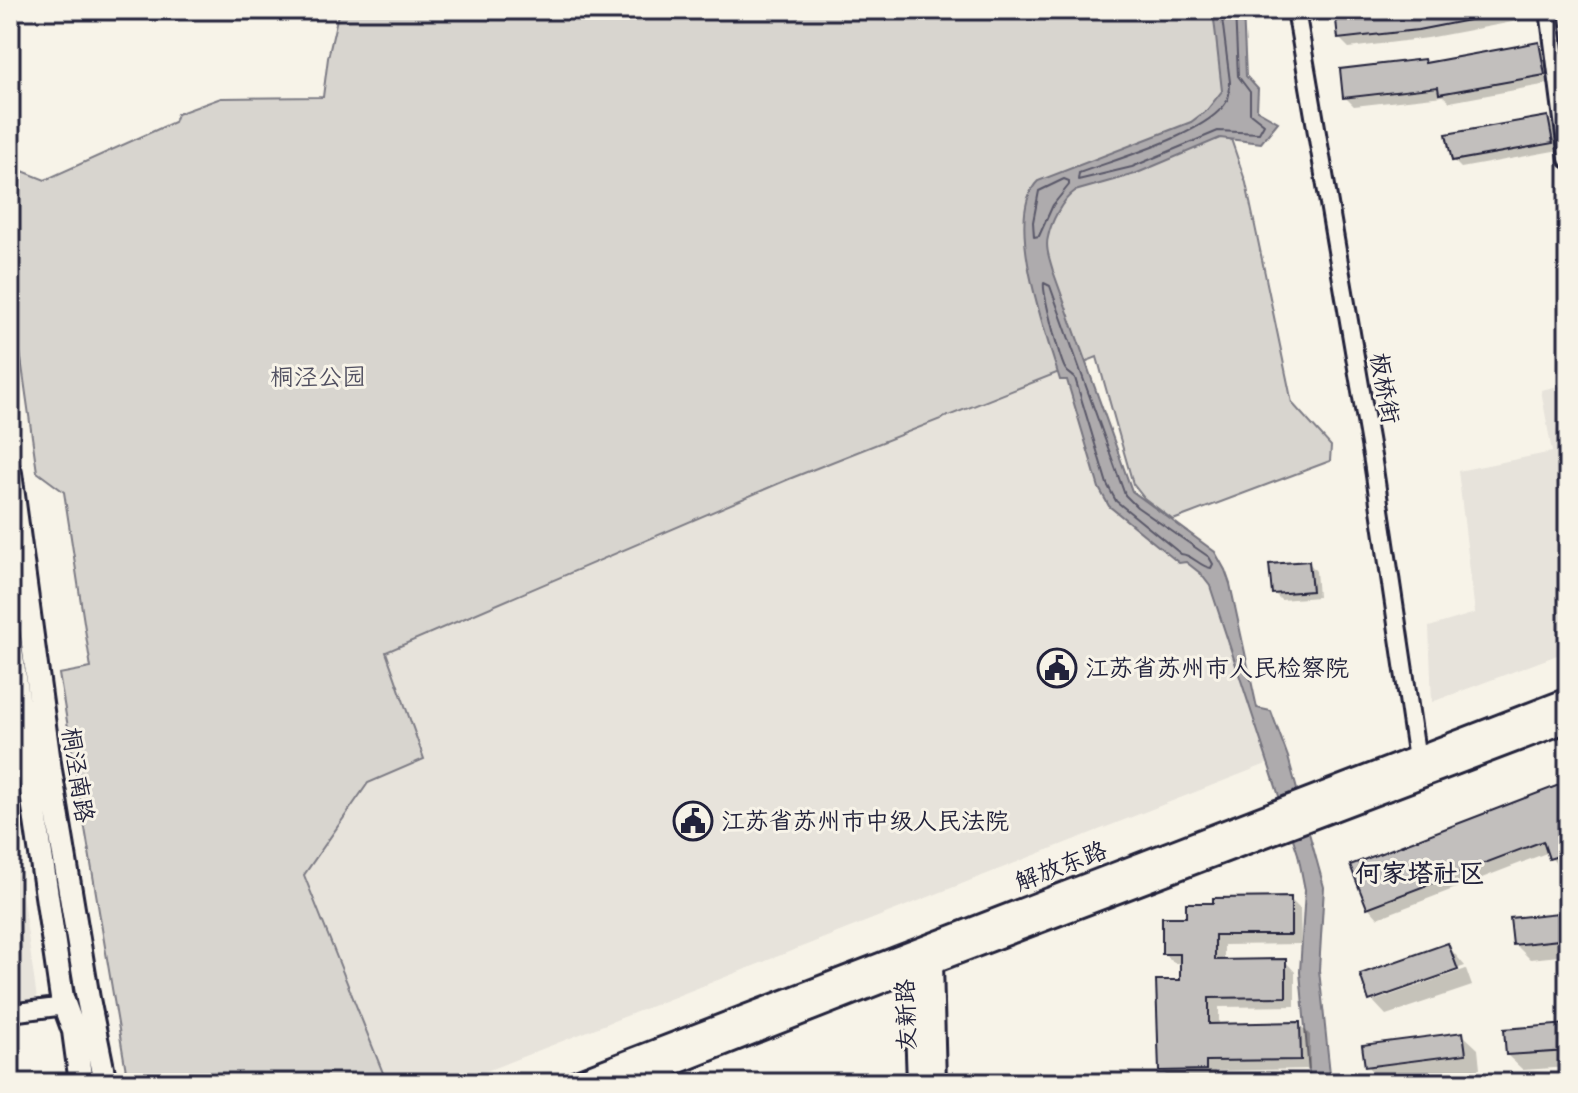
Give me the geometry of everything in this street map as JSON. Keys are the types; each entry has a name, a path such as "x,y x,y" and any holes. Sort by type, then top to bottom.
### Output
{"main road":[{"name":"桐泾南路","path":"10,473 50,770 105,1083"},
{"name":"桐泾南路","path":"10,643 65,1006 74,1031 81,1083"},
{"name":"解放东路","path":"574,1083 920,957 1418,767 1568,700"},
{"name":"解放东路","path":"1418,767 1568,720"},
{"name":"解放东路","path":"623,1083 920,957"},
{"name":"友新路","path":"919,1083 920,957"},
{"name":"友新路","path":"920,957 934,1083"}],"street":[{"name":"板桥街","path":"1296,10 1375,471 1418,767"},
{"path":"1549,10 1568,159"},
{"path":"10,1013 65,1006"}],"shaded area":[{"path":"1058,372 1060,380 1067,379 1099,488 1109,506 1179,563 1186,562 1200,573 1210,586 1269,763 456,1083 387,1083 304,875 368,783 424,759 386,652 789,479"},
{"path":"1568,384 1568,651 1432,702 1429,627 1475,613 1458,471 1552,452 1541,390"},
{"path":"10,809 37,999 10,1002"}],"green space":[{"name":"桐泾公园","path":"339,10 1213,10 1231,139 1246,183 1292,403 1331,446 1330,461 1173,520 1144,498 1133,484 1097,357 789,479 386,652 424,759 368,783 304,875 387,1083 128,1083 59,674 91,668 64,492 37,472 10,281 10,166 45,180 174,122 177,114 221,98 323,97"}],"water":[{"path":"1213,10 1243,10 1246,76 1258,89 1257,110 1278,122 1261,143 1220,138 1135,174 1075,191 1054,218 1047,250 1132,491 1215,552 1230,584 1257,708 1271,711 1288,757 1324,887 1319,970 1331,1083 1310,1083 1300,972 1305,890 1298,854 1210,586 1200,573 1186,562 1179,563 1109,506 1099,488 1067,380 1060,380 1046,336 1026,248 1024,221 1028,198 1038,181 1191,122 1207,110 1222,91"}],"building":[{"path":"1335,10 1490,10 1490,16 1418,30 1338,39"},
{"path":"1539,42 1545,75 1439,94 1438,87 1343,98 1340,69 1424,59 1425,63"},
{"path":"1548,116 1553,143 1452,161 1446,134"},
{"path":"1309,561 1312,591 1272,594 1269,564"},
{"path":"1559,785 1568,808 1568,853 1549,859 1543,841 1367,908 1350,865"},
{"path":"1291,897 1291,935 1215,935 1215,960 1286,959 1286,997 1209,998 1209,1024 1300,1022 1301,1060 1206,1061 1206,1070 1159,1071 1156,980 1180,980 1180,954 1162,954 1162,917 1186,917 1186,903 1213,903 1213,898"},
{"path":"1568,912 1568,939 1513,945 1510,918"},
{"path":"1448,943 1458,970 1369,1001 1360,974"},
{"path":"1568,1024 1568,1051 1506,1055 1504,1029"},
{"path":"1463,1032 1466,1054 1365,1067 1362,1045"}],"place":[{"name":"江苏省苏州市人民检察院","path":"1057,668"},
{"name":"江苏省苏州市中级人民法院","path":"693,821"}],"district":[{"name":"何家塔社区","path":"1420,873"}]}
